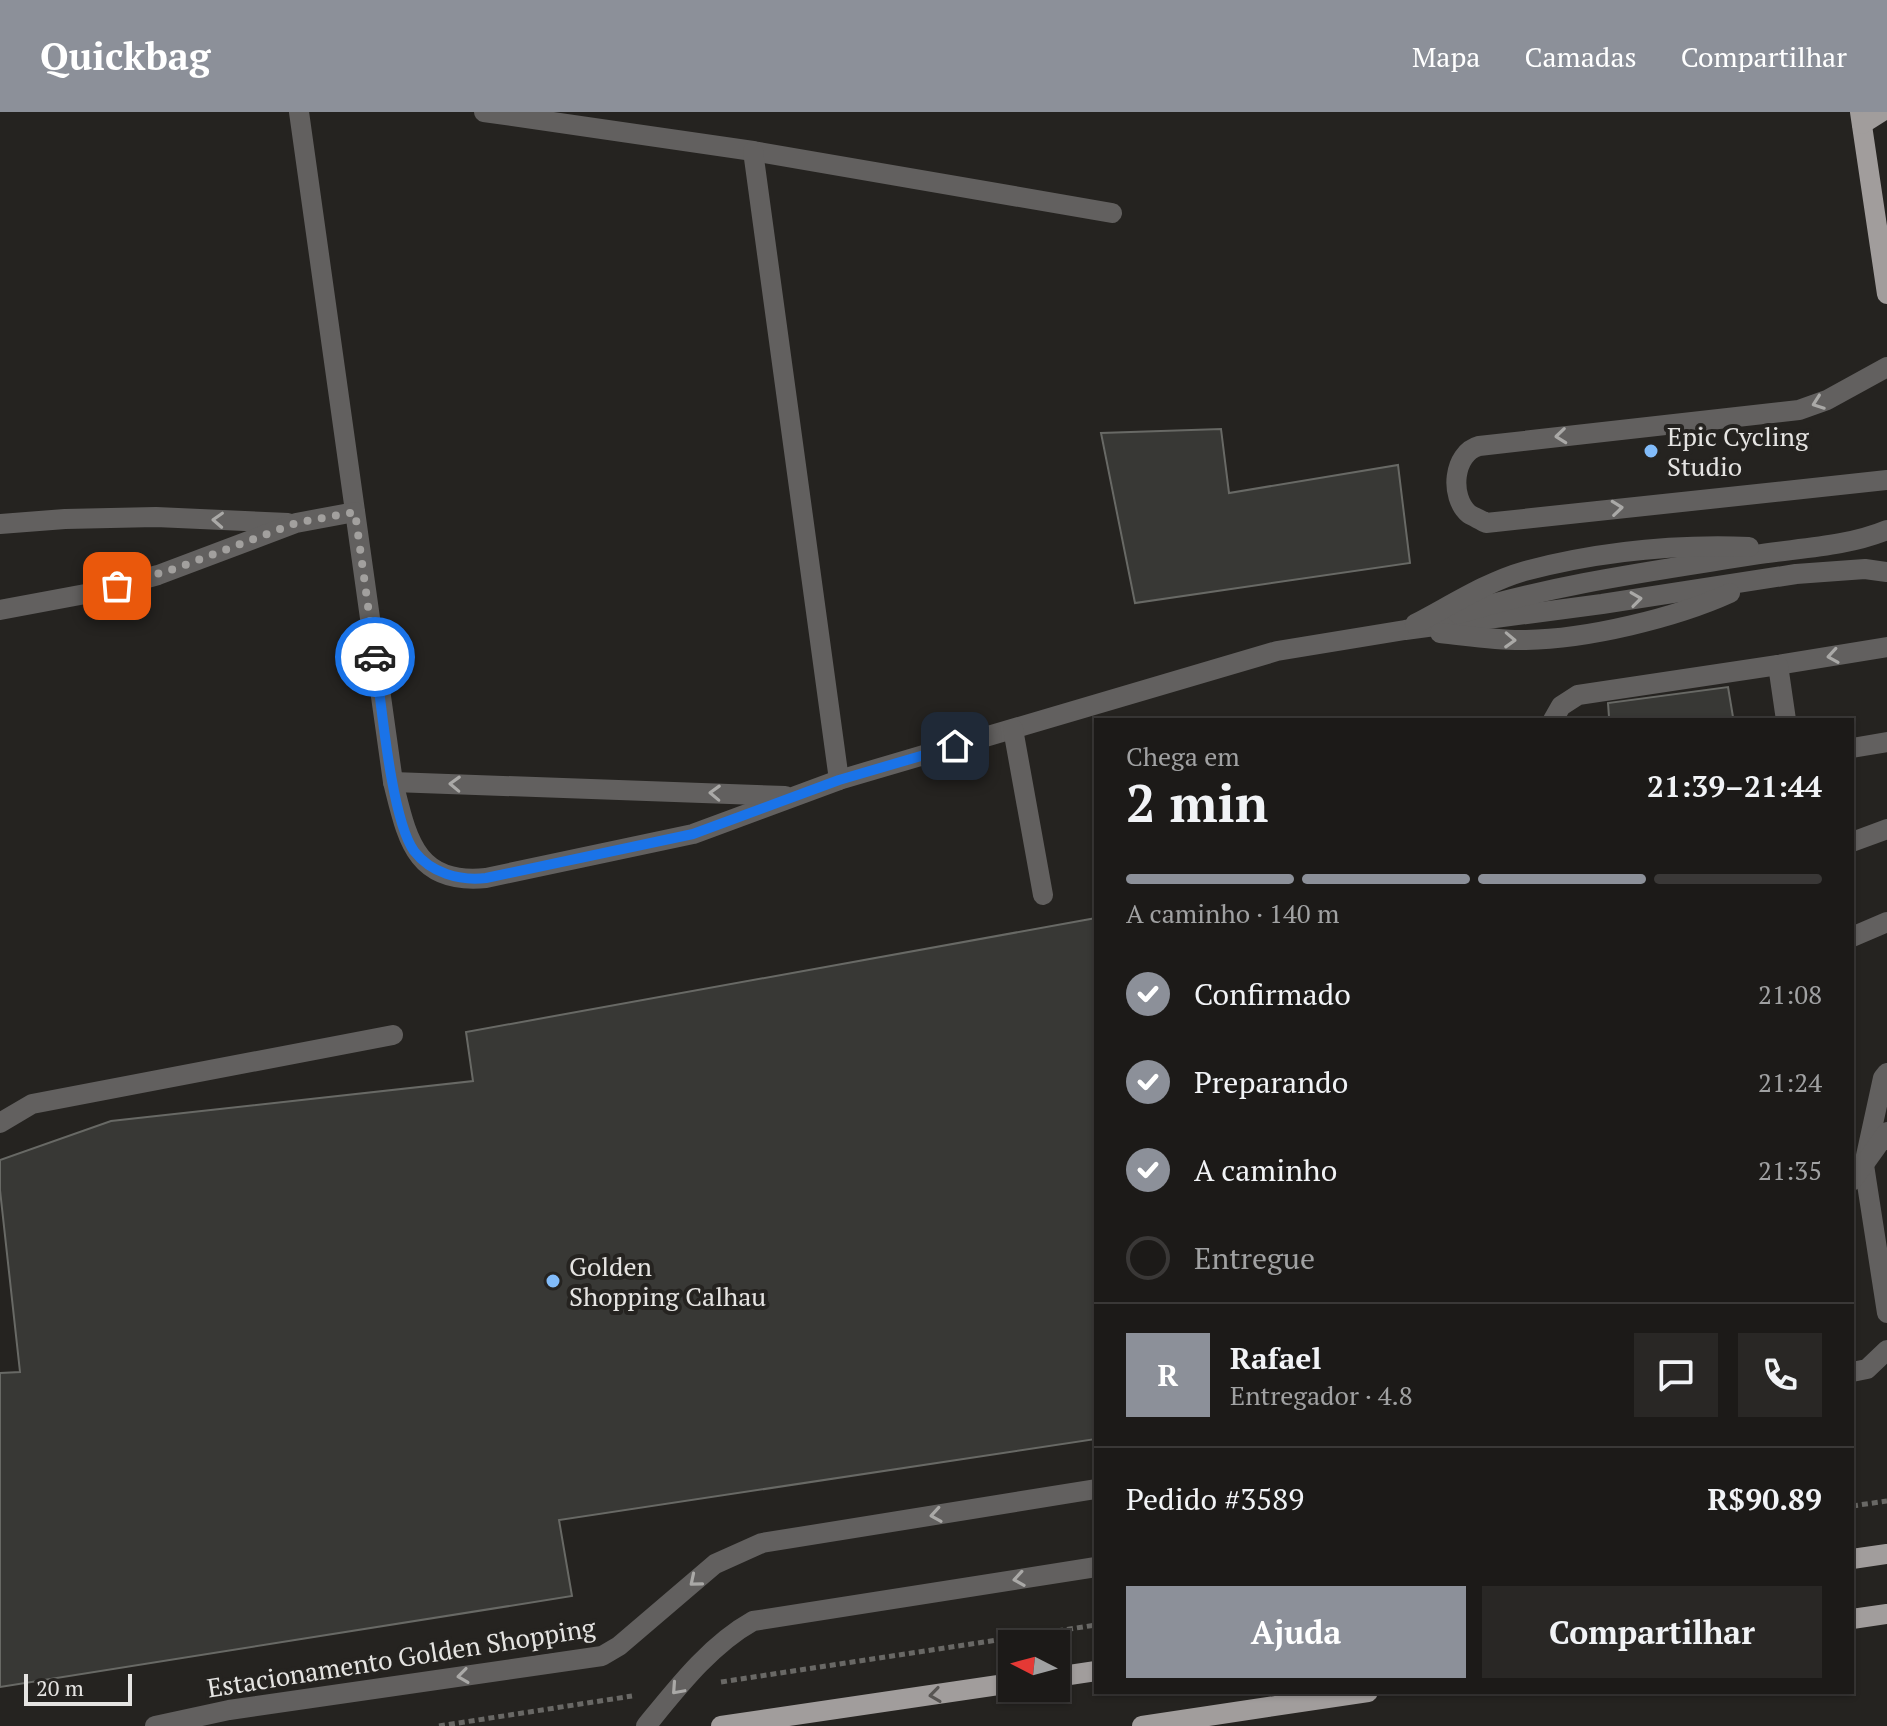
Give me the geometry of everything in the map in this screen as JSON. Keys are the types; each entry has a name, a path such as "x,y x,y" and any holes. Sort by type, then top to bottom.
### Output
{"main road":[{"path":"1881,112 1861,118 1887,294"},
{"path":"1854,1559 1887,1554"},
{"path":"1854,1619 1887,1614"},
{"path":"1070,1675 1094,1671"},
{"path":"721,1726 998,1685"},
{"path":"1241,1711 1275,1694"},
{"path":"1142,1726 1355,1694"}],"street":[{"path":"299,112 393,782 407,837 421,859 445,874 471,880 693,834 839,780 1277,651 1796,574 1865,569 1887,572"},
{"path":"484,112 753,151 1112,213"},
{"path":"753,151 839,780"},
{"path":"1887,367 1827,400 1799,410 1479,446 1469,448 1461,458 1457,471 1459,500 1469,513 1486,523 1887,480"},
{"path":"0,610 96,592 158,575 296,523 355,512"},
{"path":"0,524 156,517 296,523"},
{"path":"1405,630 1555,587 1863,540 1887,530"},
{"path":"1405,630 1492,584 1525,571 1634,551 1685,546 1796,548"},
{"path":"1405,630 1528,640 1591,632 1696,608 1755,581"},
{"path":"1554,718 1561,706 1578,695 1887,647"},
{"path":"1778,665 1786,718"},
{"path":"1013,729 1043,895"},
{"path":"1854,748 1887,742"},
{"path":"393,782 793,796"},
{"path":"1854,841 1887,829"},
{"path":"1854,936 1887,922"},
{"path":"0,1123 32,1104 393,1035"},
{"path":"1887,1073 1883,1078 1858,1173 1887,1313"},
{"path":"1858,1173 1887,1107"},
{"path":"1858,1173 1887,1132"},
{"path":"1858,1173 1887,1150"},
{"path":"1854,1372 1867,1369 1887,1350"},
{"name":"Estacionamento Golden Shopping","path":"155,1726 229,1710 602,1656 619,1646 715,1564 762,1543 1094,1489"},
{"path":"646,1726 676,1689 733,1632 753,1621 1094,1567"}],"path":[{"path":"1854,1506 1887,1501"},
{"path":"439,1726 1094,1625"}],"building":[{"path":"1221,429 1229,493 1398,465 1410,563 1135,603 1101,433"},
{"path":"1728,687 1735,718 1604,718 1609,717 1608,703"},
{"name":"Golden Shopping Calhau","path":"1094,918 1094,1439 559,1520 572,1596 0,1687 0,1373 20,1372 0,1190 0,1160 111,1121 473,1081 466,1032"}],"way so far":[{"path":"117,586 158,575 296,523 355,512 375,657"}],"place":[{"name":"Epic Cycling Studio","path":"1651,451"},
{"name":"Golden Shopping Calhau","path":"553,1281"}],"route":[{"path":"375,657 393,782 407,837 421,859 445,874 471,880 693,834 839,780 955,746"}]}
